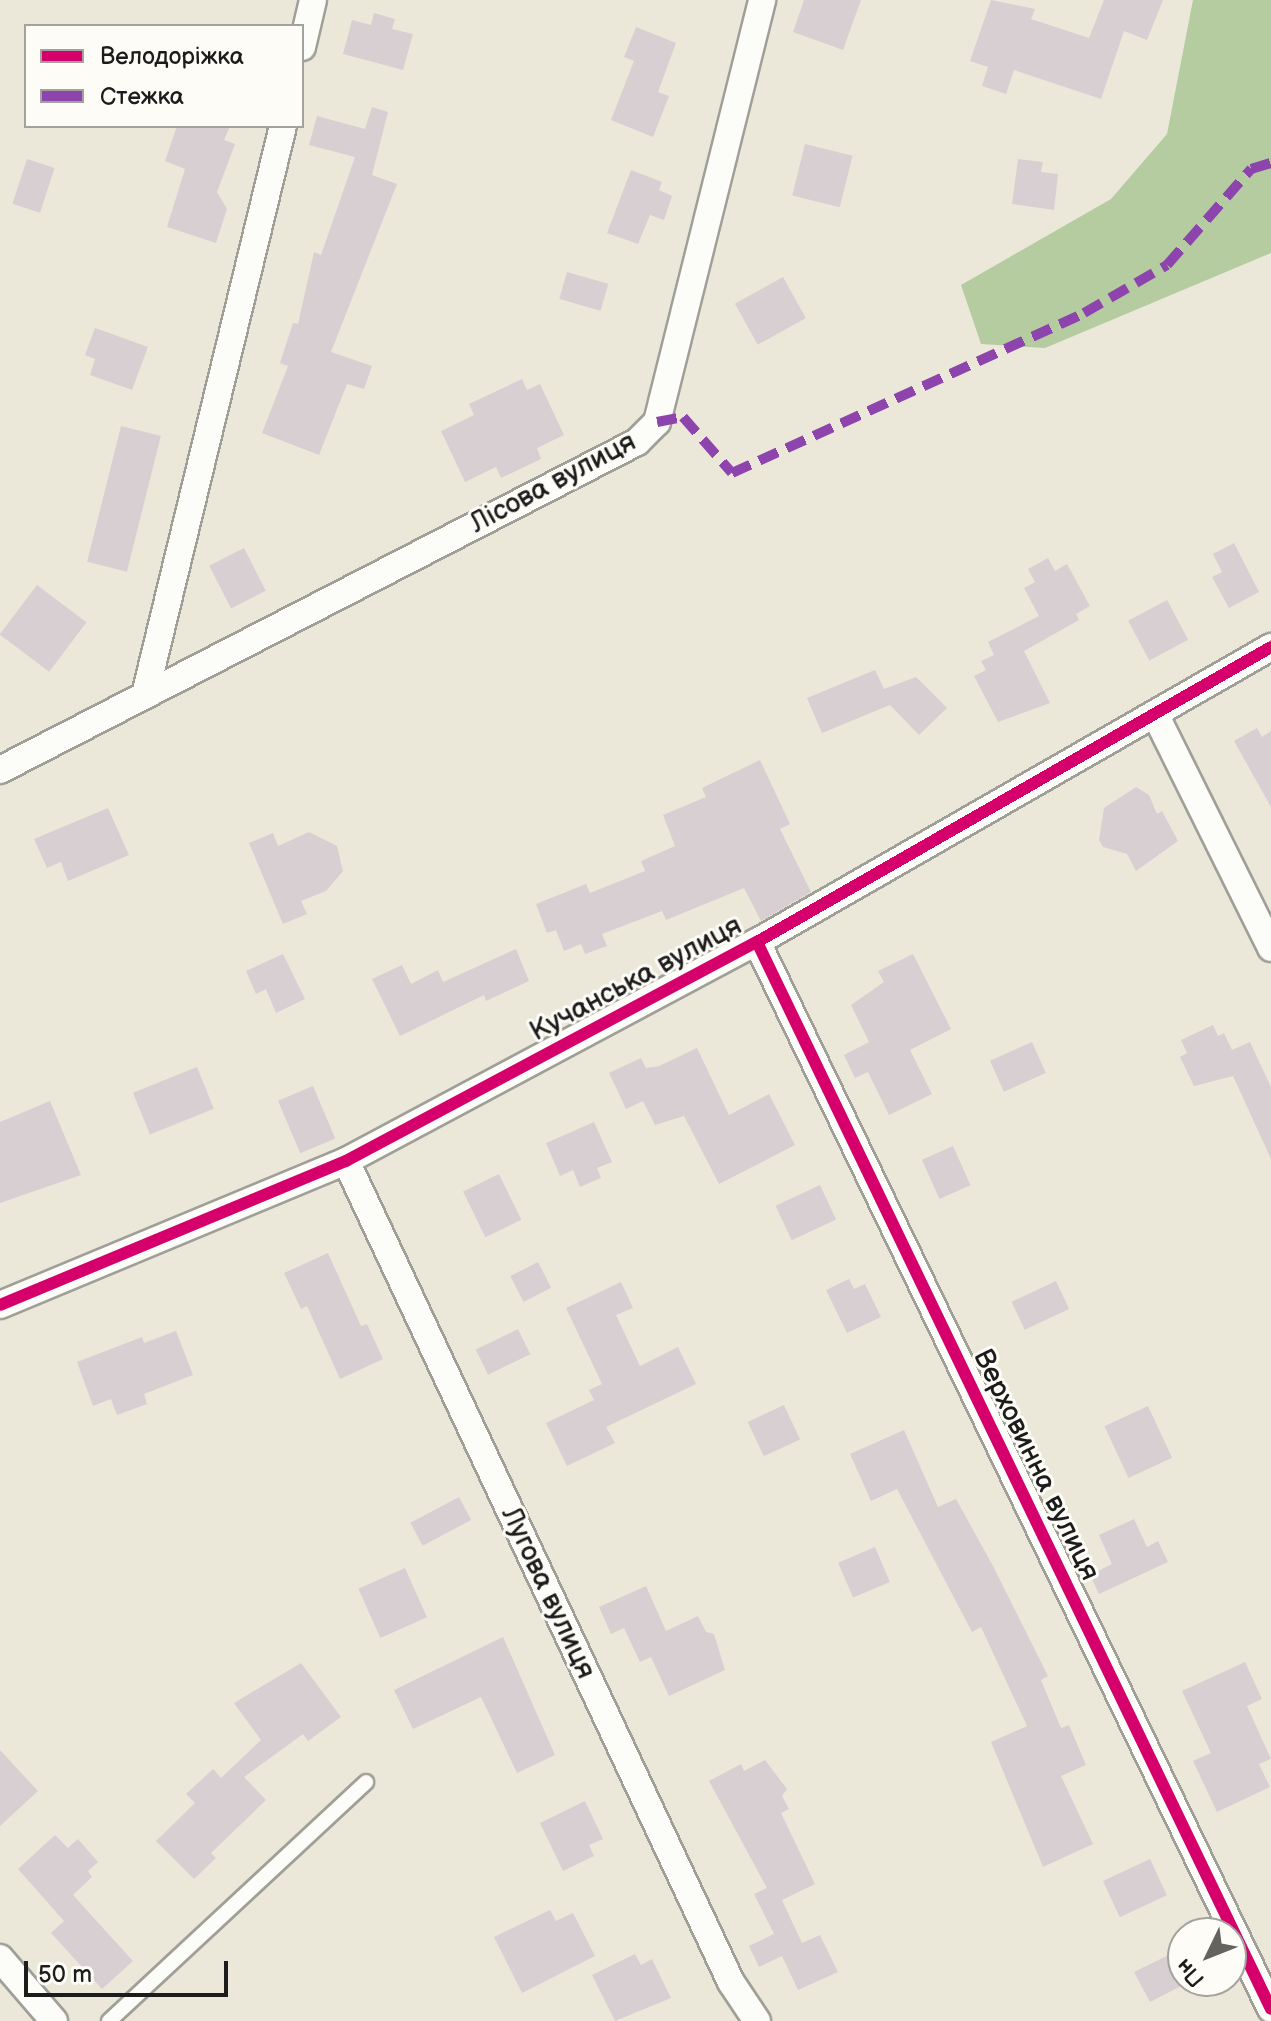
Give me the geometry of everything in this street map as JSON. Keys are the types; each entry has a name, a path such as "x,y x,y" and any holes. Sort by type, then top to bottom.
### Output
{"street":[{"path":"304,38 313,0"},
{"name":"Лісова вулиця","path":"0,770 637,442 657,422 762,0"},
{"path":"145,695 283,128"},
{"name":"Кучанська вулиця","path":"0,1305 346,1161 757,942 1156,716 1271,647"},
{"path":"1156,716 1271,948"},
{"name":"Верховинна вулиця","path":"757,942 1271,2009"},
{"name":"Лугова вулиця","path":"346,1161 731,1982 757,2021"},
{"path":"0,1958 54,2021"}],"lane":[{"path":"109,2021 366,1782"}],"green space":[{"path":"1193,0 1271,0 1271,253 1045,348 981,344 961,285 1111,199 1167,134"}],"building":[{"path":"804,0 861,0 843,50 793,32"},
{"path":"991,0 1035,9 1031,19 1089,38 1104,0 1163,0 1147,40 1124,31 1101,99 1014,70 1006,94 982,86 988,67 970,61"},
{"path":"374,13 395,19 392,29 413,34 403,70 343,54 352,20 371,25"},
{"path":"636,27 676,43 658,92 669,96 653,137 611,120 634,61 624,57"},
{"path":"372,107 388,112 372,175 397,184 331,352 372,366 364,389 347,384 319,455 262,433 288,366 280,363 293,323 298,324 314,252 321,255 355,157 309,145 317,116 365,129"},
{"path":"176,128 229,128 224,140 235,144 217,192 227,209 216,243 167,227 185,169 165,161"},
{"path":"805,144 853,156 840,207 792,195"},
{"path":"27,159 55,168 40,213 12,204"},
{"path":"1018,159 1043,162 1041,172 1058,174 1054,210 1012,204"},
{"path":"631,170 662,182 659,190 672,196 664,220 650,215 638,244 607,233"},
{"path":"567,272 608,284 601,311 559,299"},
{"path":"783,277 806,318 758,345 735,304"},
{"path":"95,328 148,347 132,390 90,375 95,359 85,355"},
{"path":"522,379 527,390 540,384 564,435 537,448 541,459 501,478 496,467 465,482 441,431 474,415 469,404"},
{"path":"121,426 161,436 127,572 87,562"},
{"path":"1234,543 1259,592 1229,608 1212,577 1222,572 1213,554"},
{"path":"244,548 266,591 231,608 209,566"},
{"path":"1048,558 1055,571 1067,564 1090,606 1076,614 1079,620 1024,651 1050,703 998,722 974,676 986,670 981,661 994,655 988,642 1039,616 1024,588 1035,582 1028,569"},
{"path":"37,585 87,622 49,672 0,635"},
{"path":"1167,600 1188,640 1149,660 1128,621"},
{"path":"875,670 884,689 916,677 947,708 919,735 890,705 822,733 807,698"},
{"path":"1257,728 1262,737 1271,731 1271,807 1234,741"},
{"path":"760,760 790,824 780,829 811,892 761,921 744,888 666,920 662,911 602,934 607,946 585,954 581,944 564,951 556,930 547,933 536,904 586,884 590,893 645,871 641,861 675,846 663,815 706,797 702,788"},
{"path":"1136,787 1149,795 1157,814 1162,811 1178,841 1136,871 1127,854 1103,847 1099,840 1104,808"},
{"path":"108,808 129,855 68,881 61,862 47,868 34,839"},
{"path":"309,832 337,846 343,871 326,891 301,901 307,914 283,924 249,843 273,833 278,846"},
{"path":"516,949 529,981 486,1001 484,995 400,1036 372,979 402,965 411,984 438,970 443,982"},
{"path":"283,954 305,999 276,1013 266,989 256,994 246,971"},
{"path":"913,954 951,1029 910,1050 932,1094 889,1115 868,1072 855,1078 844,1055 869,1042 851,1005 884,982 878,971"},
{"path":"1213,1025 1218,1036 1224,1033 1232,1050 1250,1042 1271,1087 1271,1159 1233,1076 1194,1086 1180,1057 1187,1053 1181,1040"},
{"path":"1032,1042 1046,1073 1004,1092 990,1061"},
{"path":"697,1048 729,1115 769,1094 795,1145 719,1184 684,1116 655,1125 643,1101 626,1109 609,1073 641,1058 646,1068 659,1066"},
{"path":"197,1067 214,1109 150,1135 133,1093"},
{"path":"313,1086 335,1138 300,1153 278,1101"},
{"path":"50,1101 81,1175 0,1203 0,1122"},
{"path":"594,1122 612,1162 597,1168 601,1178 580,1187 573,1170 560,1176 546,1143"},
{"path":"953,1146 970,1185 939,1199 922,1160"},
{"path":"499,1174 521,1220 485,1237 463,1192"},
{"path":"820,1185 836,1219 792,1240 776,1206"},
{"path":"328,1253 361,1326 367,1324 383,1359 340,1379 307,1306 301,1309 284,1273"},
{"path":"538,1262 551,1288 524,1302 510,1276"},
{"path":"849,1279 854,1289 865,1284 881,1317 847,1333 826,1290"},
{"path":"1056,1281 1069,1309 1025,1330 1012,1302"},
{"path":"621,1282 633,1308 616,1315 640,1366 678,1347 696,1384 606,1427 615,1443 567,1466 546,1423 594,1400 589,1390 602,1384 566,1308"},
{"path":"518,1329 530,1354 488,1375 476,1350"},
{"path":"176,1331 193,1375 144,1394 147,1404 117,1415 111,1399 93,1406 77,1362 142,1337 144,1343"},
{"path":"784,1405 800,1439 764,1456 748,1422"},
{"path":"1148,1406 1172,1458 1129,1478 1104,1426"},
{"path":"904,1430 938,1507 956,1499 993,1566 1048,1676 1041,1680 1061,1728 1069,1725 1086,1765 1061,1776 1093,1844 1043,1867 991,1742 1027,1726 981,1627 972,1632 897,1489 871,1501 850,1454"},
{"path":"459,1497 471,1520 423,1546 410,1523"},
{"path":"1134,1519 1147,1547 1158,1541 1168,1562 1099,1594 1090,1575 1112,1564 1099,1535"},
{"path":"875,1547 890,1582 853,1598 838,1563"},
{"path":"405,1568 427,1617 380,1638 358,1589"},
{"path":"646,1586 666,1631 698,1616 706,1632 714,1634 725,1670 669,1696 651,1657 640,1662 624,1628 611,1634 599,1607"},
{"path":"503,1637 555,1755 517,1773 481,1697 413,1729 394,1690"},
{"path":"1245,1662 1262,1699 1247,1706 1271,1759 1259,1764 1270,1787 1217,1812 1193,1761 1211,1753 1182,1691"},
{"path":"301,1663 341,1717 308,1741 303,1734 244,1777 266,1800 211,1853 216,1858 194,1879 156,1841 195,1803 186,1794 213,1769 221,1778 261,1740 234,1703"},
{"path":"0,1750 38,1791 0,1826"},
{"path":"765,1760 787,1789 782,1796 789,1809 781,1813 815,1884 782,1900 802,1943 820,1935 838,1972 798,1990 782,1956 759,1967 749,1946 774,1934 754,1894 767,1888 709,1781 741,1764 744,1771"},
{"path":"585,1801 603,1839 589,1845 594,1856 563,1871 540,1823"},
{"path":"55,1835 68,1848 78,1839 98,1862 88,1871 92,1877 73,1895 133,1961 102,1989 51,1933 64,1921 18,1869"},
{"path":"1150,1859 1167,1895 1120,1917 1103,1881"},
{"path":"550,1910 556,1921 573,1913 595,1956 522,1993 494,1937"},
{"path":"635,1954 641,1965 652,1959 671,1998 615,2021 592,1975"},
{"path":"1167,1956 1167,1993 1150,2002 1134,1972"}],"marked path":[{"path":"657,422 683,417 732,473 1084,313 1167,265 1251,169 1271,163"}],"cycle path":[{"path":"0,1305 346,1161 757,942 1271,647"},
{"path":"757,942 1271,2009"}]}
